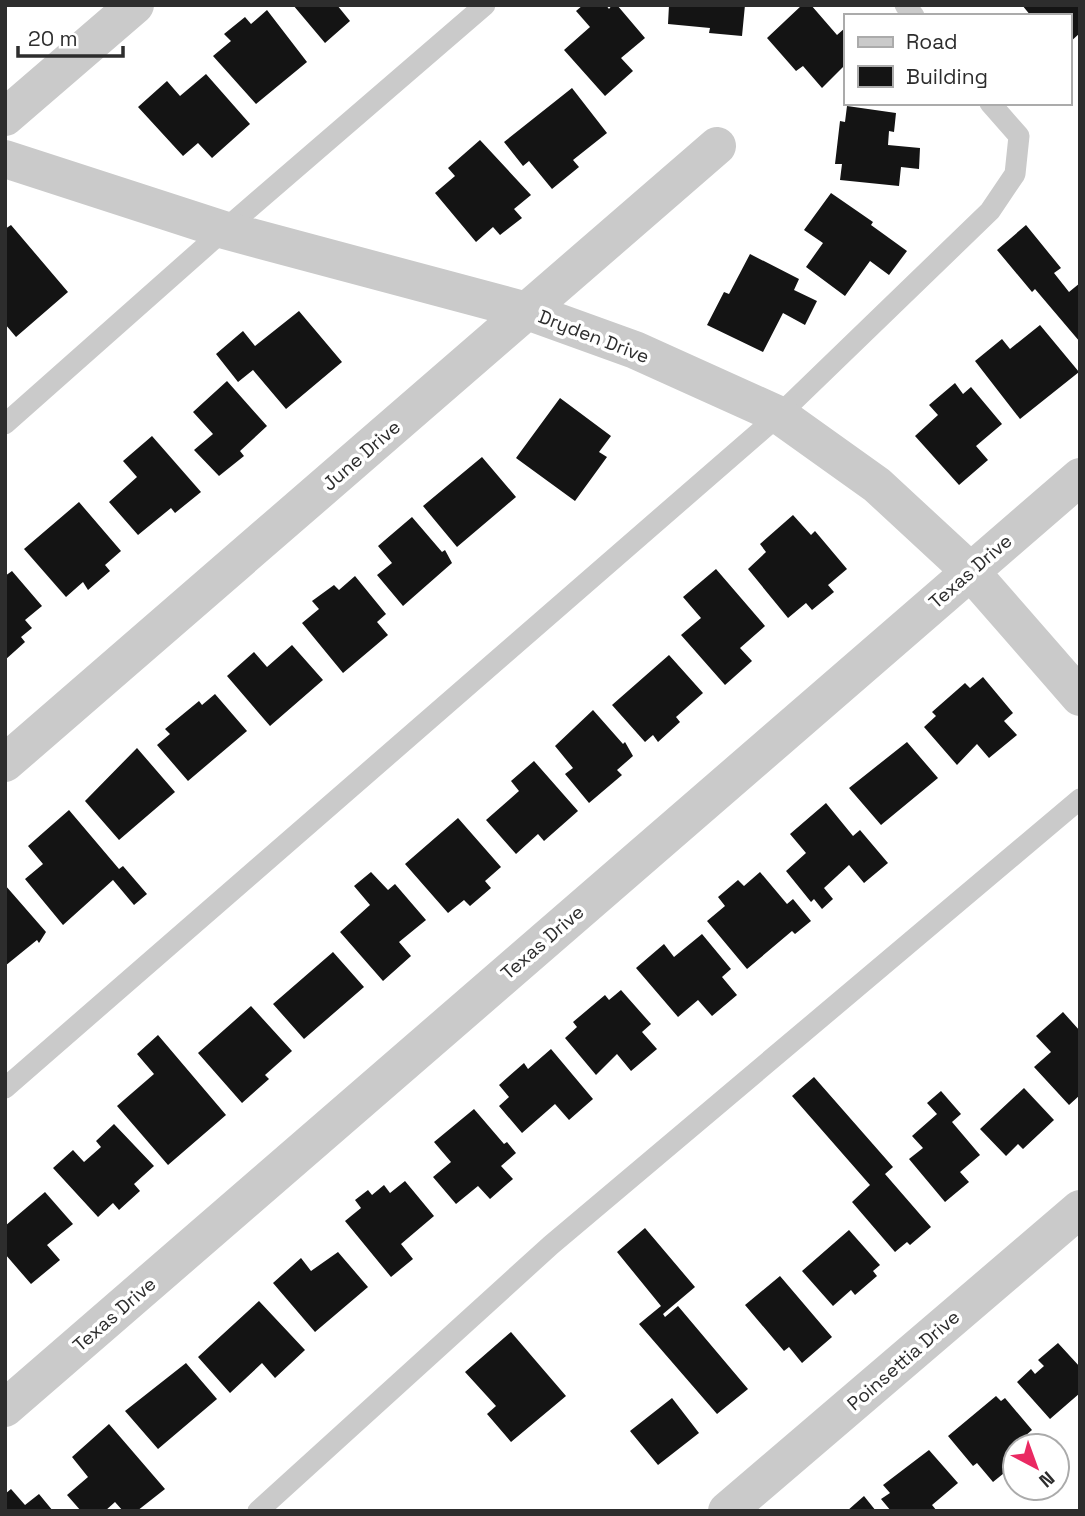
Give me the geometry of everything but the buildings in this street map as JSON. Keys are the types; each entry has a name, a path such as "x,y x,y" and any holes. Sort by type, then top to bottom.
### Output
{"street":[{"path":"5,117 135,5"},
{"name":"June Drive","path":"5,763 717,146"},
{"name":"Dryden Drive","path":"5,159 224,230 527,311 635,350 779,415 877,485 970,571 1080,698"},
{"name":"Texas Drive","path":"5,1408 1080,477"},
{"name":"Poinsettia Drive","path":"727,1511 1080,1209"}],"lane":[{"path":"5,424 224,230 485,5"},
{"path":"5,1088 779,415 990,211 1016,174 1019,136 992,105"},
{"path":"258,1511 551,1245 1080,799"}]}
